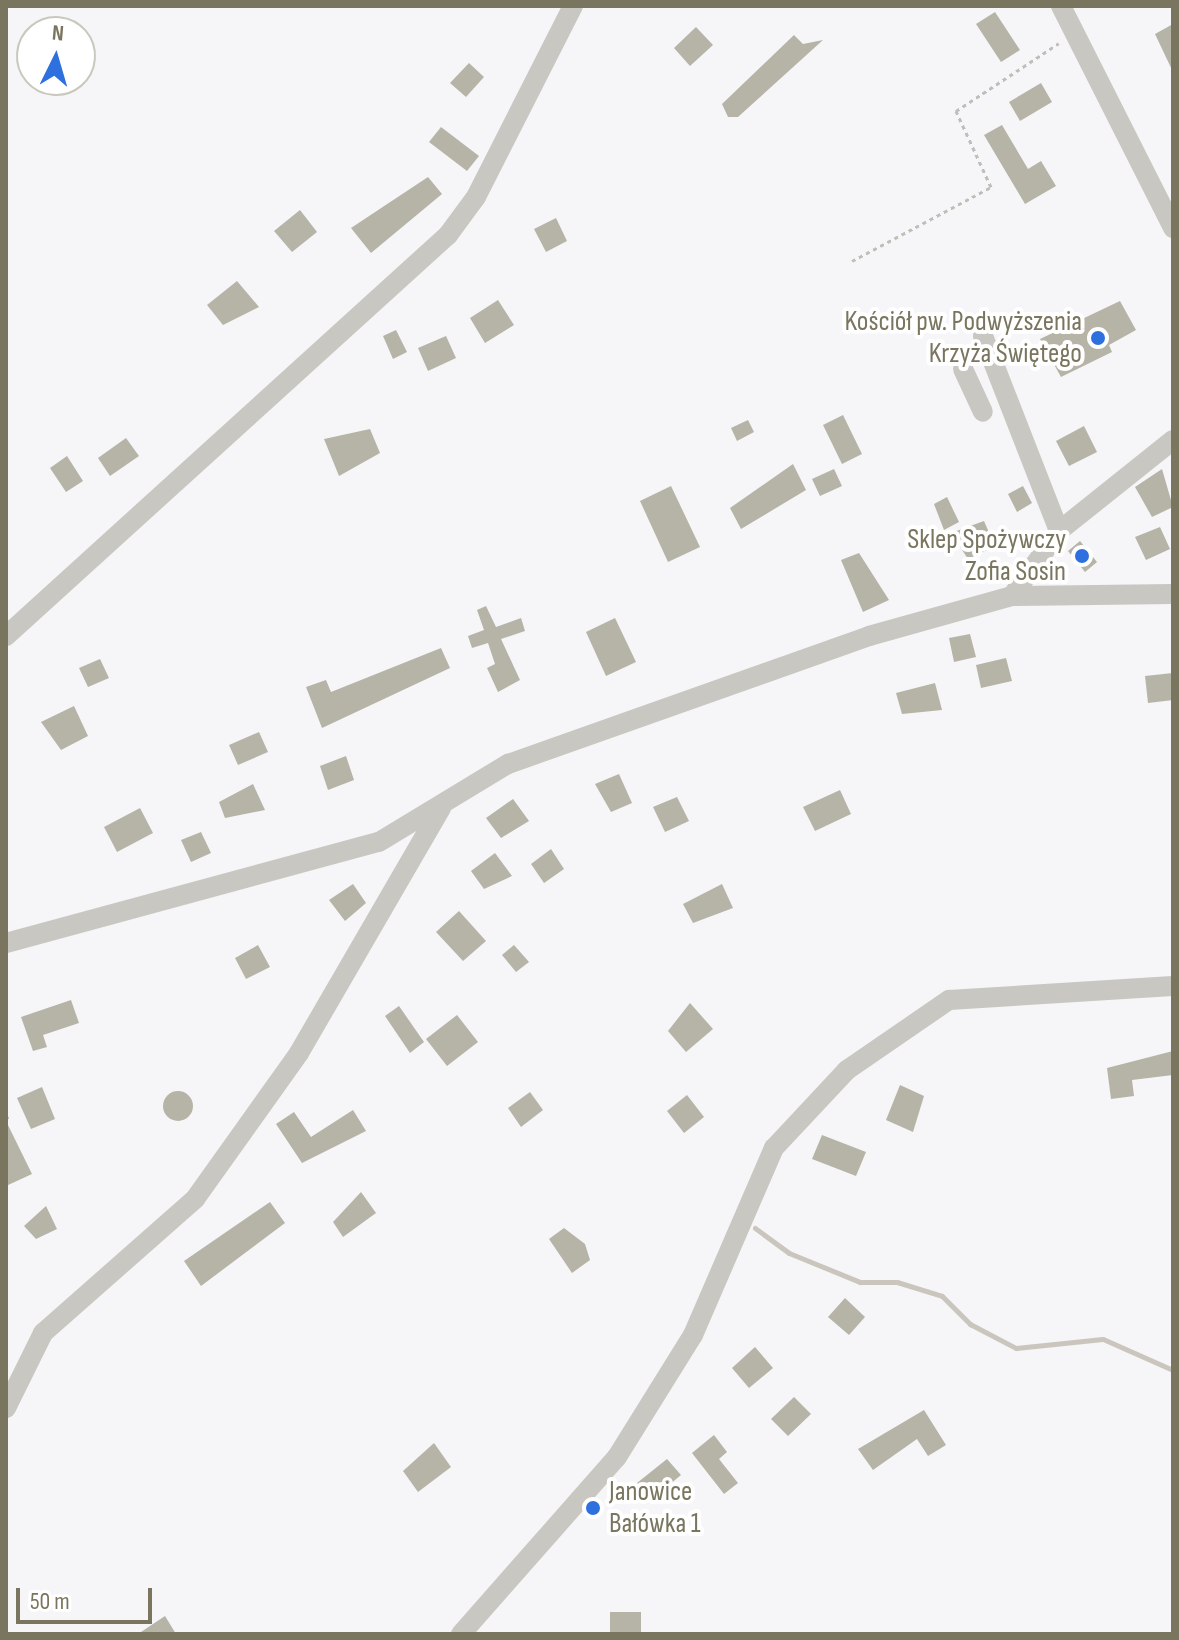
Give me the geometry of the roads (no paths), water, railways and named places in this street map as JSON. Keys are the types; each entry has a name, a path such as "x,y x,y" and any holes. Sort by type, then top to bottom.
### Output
{"street":[{"path":"6,636 448,235 476,197 573,6"},
{"path":"1061,6 1173,228"},
{"path":"983,336 1059,531"},
{"path":"963,369 983,412"},
{"path":"1012,596 1059,531 1173,440"},
{"path":"6,943 379,842 441,808 508,764 869,636 1012,596 1173,594"},
{"path":"6,1408 43,1333 195,1199 299,1053 441,808"},
{"path":"461,1634 617,1457 693,1335 774,1148 847,1070 949,1000 1173,986"}],"waterway":[{"path":"755,1228 789,1253 860,1282 897,1282 942,1296 970,1324 1016,1348 1103,1339 1173,1370"}],"place":[{"name":"Kościół pw. Podwyższenia Krzyża Świętego","path":"1098,338"},
{"name":"Sklep Spożywczy Zofia Sosin","path":"1082,556"},
{"name":"Janowice Bałówka 1","path":"593,1508"}]}
